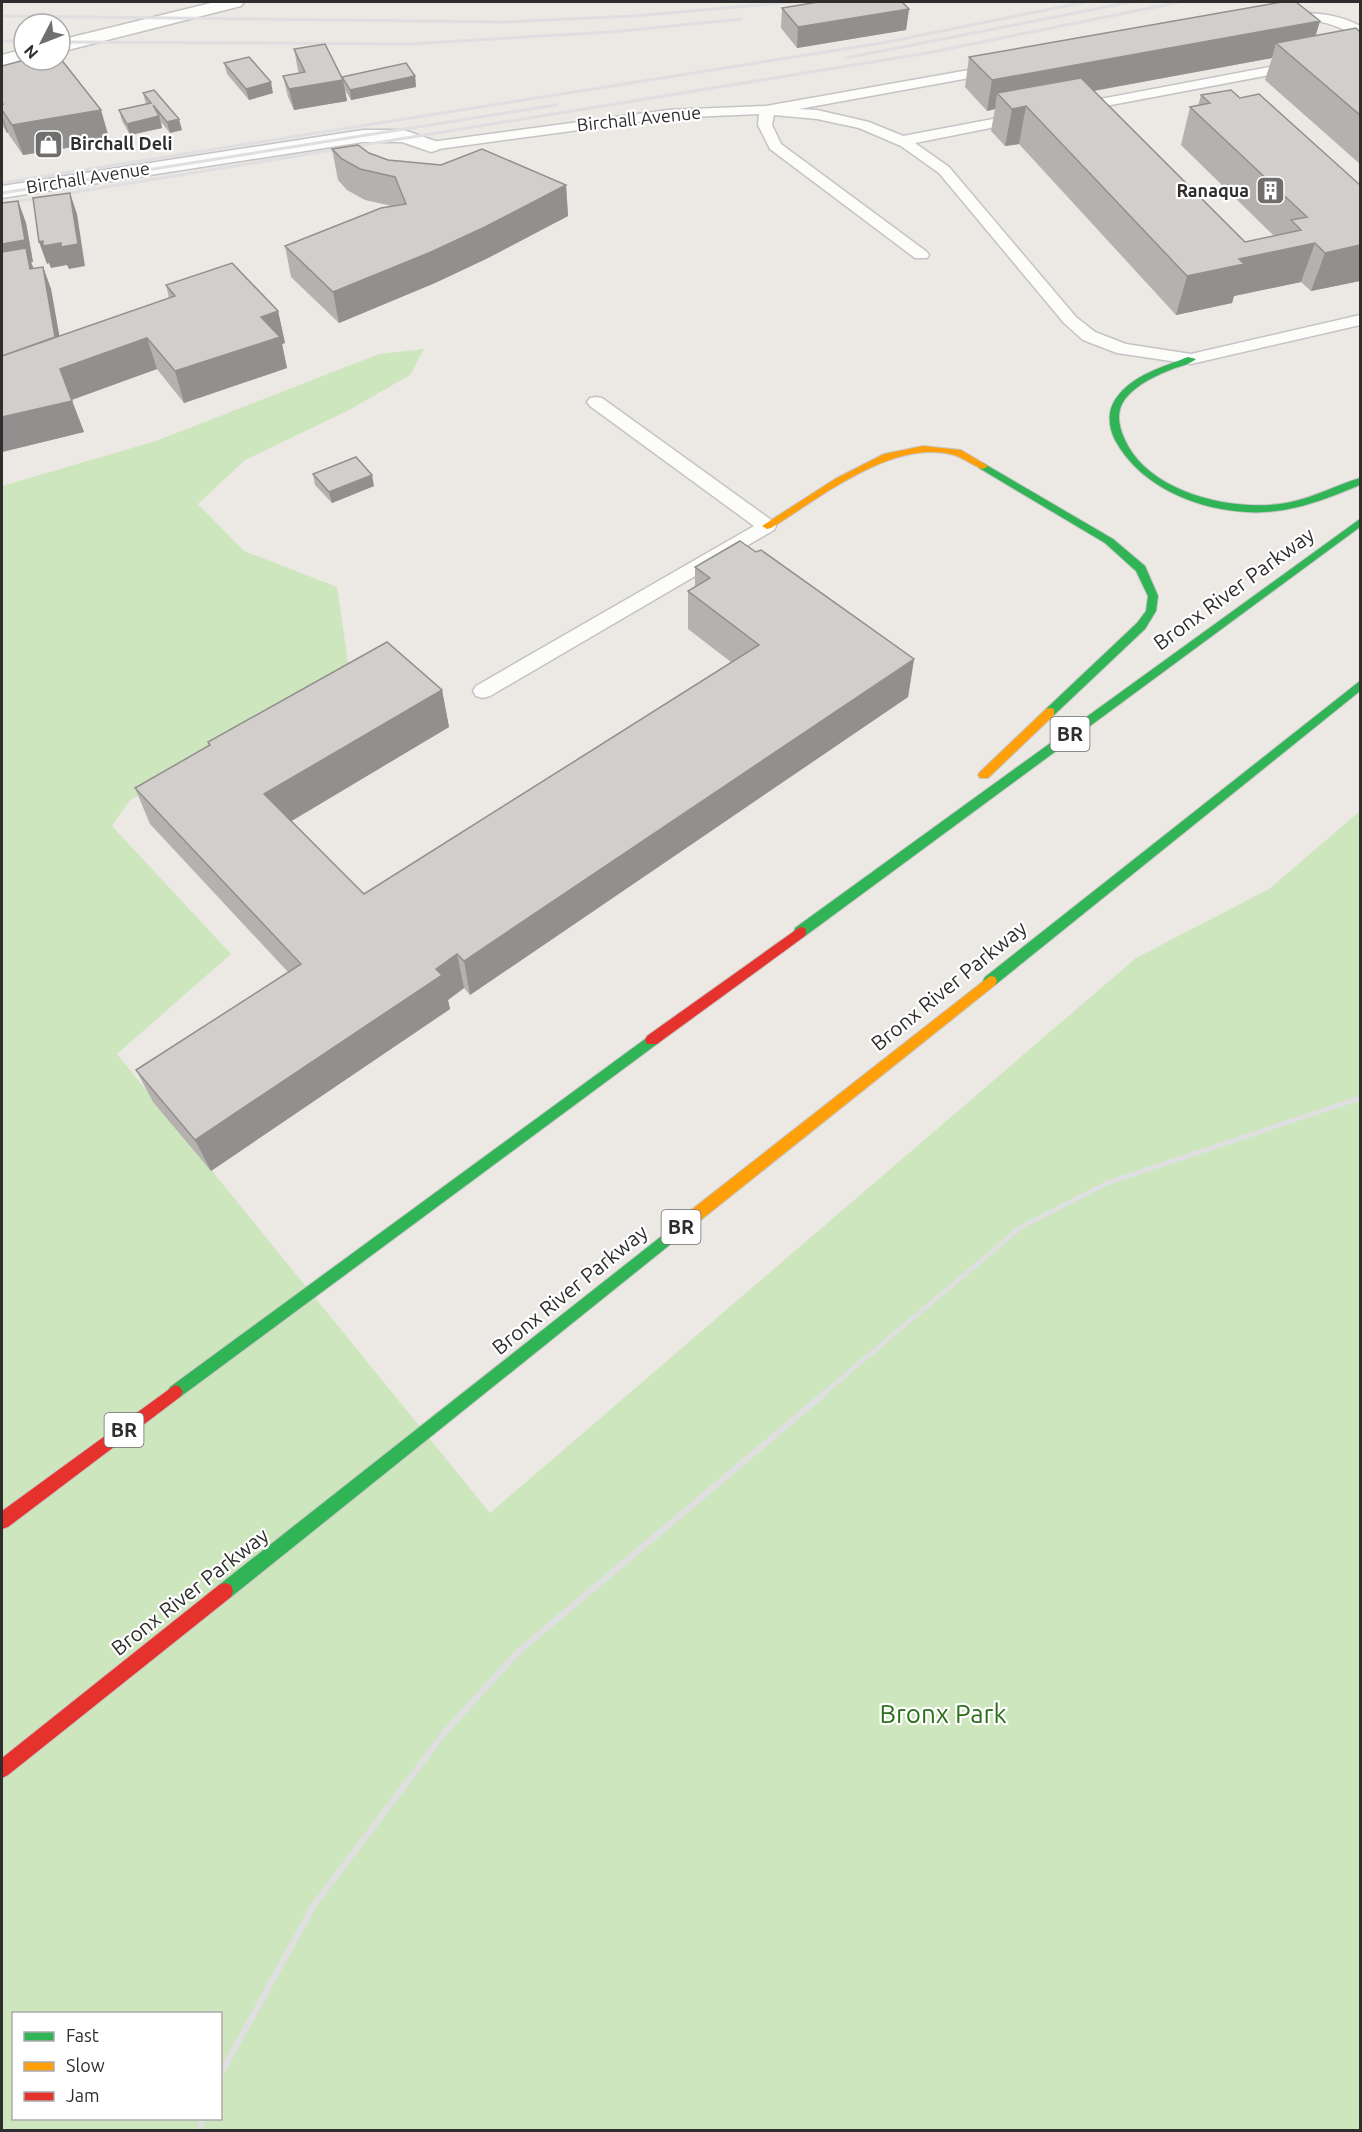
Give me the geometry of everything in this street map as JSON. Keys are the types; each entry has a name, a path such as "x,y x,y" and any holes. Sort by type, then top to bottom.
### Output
{"highway":[{"path":"1191,359 1142,380 1129,389 1114,409 1116,434 1122,446 1147,472 1173,488 1202,501 1245,509 1287,508 1305,504 1360,481"},
{"path":"767,526 871,463 905,452 938,448 957,452 989,468 1109,541 1141,569 1153,596 1151,611 1141,626 977,781"},
{"name":"Bronx River Parkway","path":"2,1521 429,1203 1360,522"},
{"name":"Bronx River Parkway","path":"2,1769 1360,685"},
{"path":"884,869 960,797"}],"street":[{"path":"72,43 235,2"},
{"name":"Birchall Avenue","path":"2,192 363,136 404,136 431,146"}],"lane":[{"path":"1267,20 1312,14 1343,23 1360,31"},
{"path":"1343,23 1360,17"},
{"path":"1057,111 1360,54"},
{"path":"921,255 775,146 765,125 767,110 1016,66"},
{"path":"1218,81 1236,96"},
{"path":"1091,104 1107,120"},
{"name":"Birchall Avenue","path":"431,146 666,114 767,110 790,111 851,122 901,141 932,159 944,170 1070,320 1089,336 1123,349 1191,359"},
{"path":"901,141 1035,115"},
{"path":"1191,359 1360,320"},
{"path":"483,691 767,526 596,402"}],"green space":[{"name":"Bronx Park","path":"424,349 410,375 349,410 245,460 198,504 244,551 337,587 351,683 263,733 130,800 112,826 231,954 117,1054 490,1513 1136,958 1269,889 1360,811 1360,2130 2,2130 2,486 156,441 379,354"}],"building":[{"path":"818,2 902,2 909,9 798,27 782,8"},
{"path":"1282,2 1296,2 1320,21 992,80 969,57"},
{"path":"1356,28 1360,32 1360,115 1276,43"},
{"path":"325,44 343,80 289,89 283,76 305,72 294,49"},
{"path":"249,57 271,82 246,89 224,63"},
{"path":"12,63 12,72 71,72 101,110 12,125 2,110 2,66"},
{"path":"406,63 415,76 350,90 342,77"},
{"path":"1081,78 1245,242 1301,230 1291,220 1307,217 1190,107 1210,103 1201,95 1231,90 1240,98 1259,94 1360,185 1360,245 1325,253 1315,243 1239,259 1244,264 1187,276 1026,106 1012,109 997,93"},
{"path":"154,90 179,119 167,122 153,105 159,116 127,124 119,110 151,103 143,93"},
{"path":"358,145 369,153 388,160 441,165 482,149 566,185 431,252 333,292 285,246 381,208 406,204 395,177 360,169 342,159 332,149"},
{"path":"70,193 78,244 61,247 61,243 43,246 43,241 39,242 33,198"},
{"path":"18,201 25,240 2,244 2,203"},
{"path":"26,248 30,269 43,267 55,337 2,356 2,252"},
{"path":"232,263 278,311 261,317 280,337 175,371 147,338 60,369 72,401 2,417 2,356 175,296 166,285"},
{"path":"356,457 372,475 329,492 313,474"},
{"path":"740,541 756,552 761,550 914,659 464,961 457,954 436,969 442,975 195,1140 136,1070 301,964 135,788 210,745 208,742 387,642 442,690 264,794 364,894 759,645 688,591 710,578 695,567"}],"railway":[{"path":"2,16 504,22 635,16 792,2"},
{"path":"2,183 882,43 1086,2"},
{"path":"846,58 1131,2"},
{"path":"2,204 927,53 1180,2"},
{"path":"72,42 409,44 611,32 741,19"},
{"path":"2,41 12,41"},
{"path":"2,193 556,105"},
{"path":"823,1394 1021,1227 1107,1183 1360,1098"},
{"path":"222,2071 314,1905 445,1732 518,1652 825,1393"},
{"path":"199,2130 202,2120"}],"traffic: fast":[{"path":"1191,359 1143,379 1127,391 1116,407 1114,425 1117,434 1126,451 1153,478 1170,488 1208,503 1245,509 1290,506 1333,493 1360,481"},
{"path":"983,466 1109,541 1141,569 1153,596 1151,611 1141,626 1050,712"},
{"path":"800,932 1360,522"},
{"path":"990,981 1360,685"},
{"path":"175,1392 652,1040"},
{"path":"225,1591 677,1230"}],"traffic: slow":[{"path":"767,526 839,481 888,456 923,449 957,452 983,466"},
{"path":"984,775 1050,712"},
{"path":"677,1230 990,981"}],"traffic: jam":[{"path":"652,1040 800,932"},
{"path":"2,1521 175,1392"},
{"path":"2,1769 225,1591"}],"place":[{"name":"Birchall Deli","path":"49,144"},
{"name":"Ranaqua","path":"1270,191"}]}
